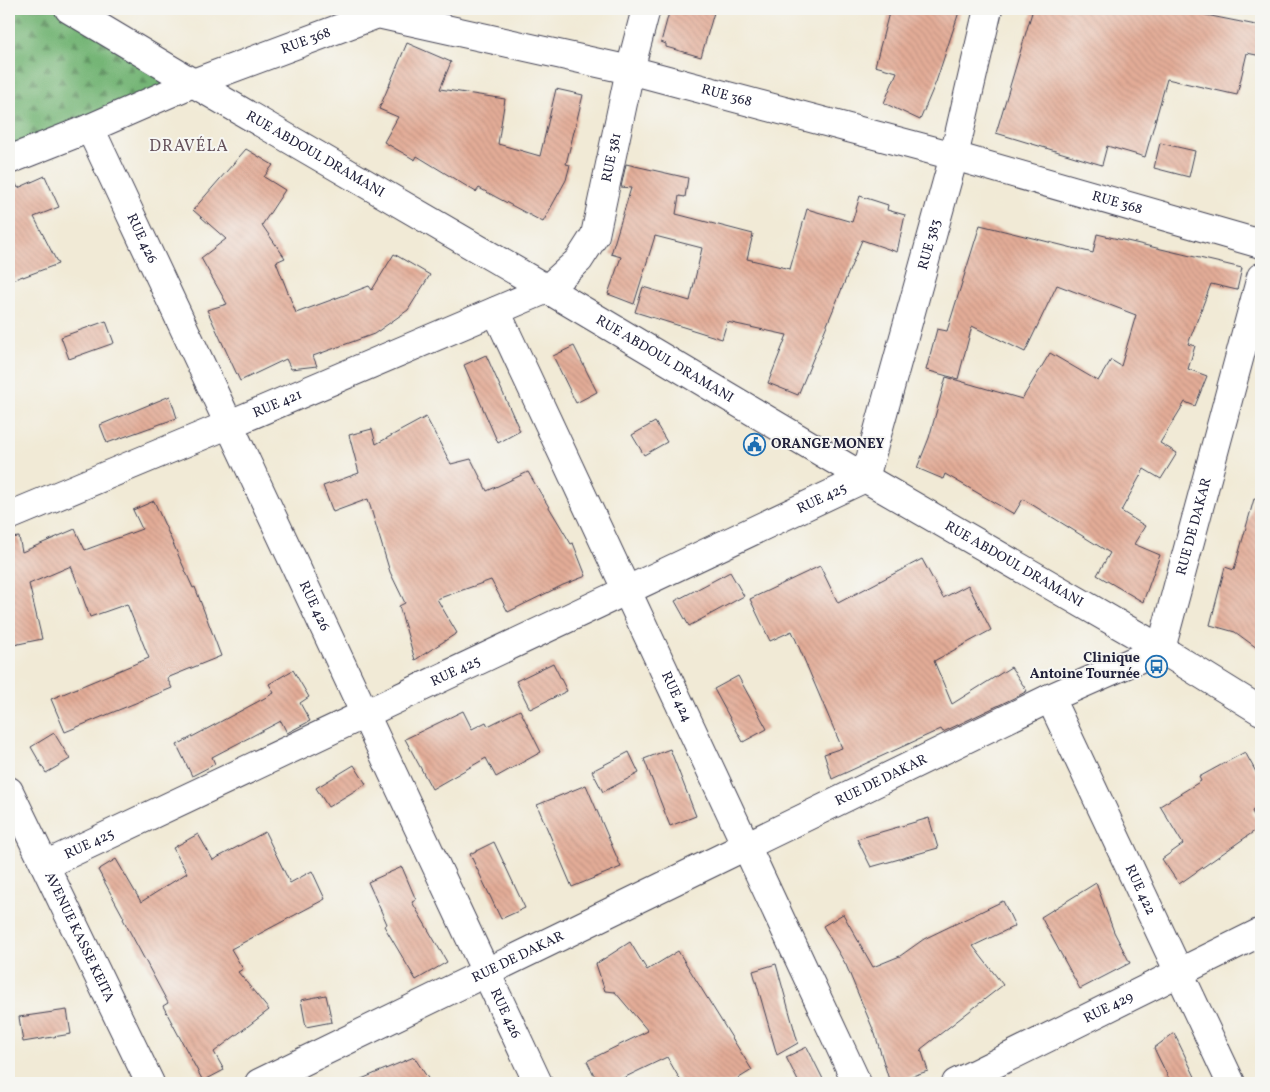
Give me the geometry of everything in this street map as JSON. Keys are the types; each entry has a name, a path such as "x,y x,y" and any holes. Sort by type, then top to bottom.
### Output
{"street":[{"name":"RUE ABDOUL DRAMANI","path":"69,9 865,478 1161,649 1261,711"},
{"name":"RUE 381","path":"547,289 579,260 595,235 630,70 646,9"},
{"name":"RUE 383","path":"865,478 954,156 988,9"},
{"name":"RUE 368","path":"193,83 379,12 630,70 954,156 1261,244"},
{"path":"9,160 90,128 193,83"},
{"name":"RUE 426","path":"90,128 538,1083"},
{"name":"RUE DE DAKAR","path":"259,1083 1050,698 1161,649 1261,277"},
{"name":"RUE 421","path":"9,516 547,289"},
{"name":"RUE 424","path":"496,311 857,1083"},
{"name":"RUE 425","path":"45,865 865,478"},
{"name":"RUE 422","path":"1050,698 1231,1083"},
{"name":"AVENUE KASSE KEITA","path":"9,791 150,1083"},
{"name":"RUE 429","path":"956,1083 1261,932"}],"green space":[{"path":"9,9 69,9 193,83 9,159"}],"building":[{"path":"670,9 715,9 701,57 666,47 666,44 661,42"},
{"path":"890,9 960,9 936,82 920,120 884,103 897,72 875,66"},
{"path":"1033,9 1197,9 1196,13 1261,26 1261,56 1247,53 1237,95 1167,79 1145,157 1107,146 1102,165 996,133"},
{"path":"407,43 451,62 440,89 505,99 498,144 540,156 556,89 583,95 566,164 570,165 566,180 543,222 479,188 476,192 417,156 415,160 384,142 398,117 379,109"},
{"path":"1160,143 1195,151 1189,177 1154,168"},
{"path":"246,149 273,165 264,177 285,190 262,225 285,258 276,262 296,313 369,286 372,290 394,254 430,275 408,310 374,334 313,356 317,366 291,369 286,359 240,381 207,310 227,304 201,258 226,239 193,210"},
{"path":"626,164 688,178 685,197 679,196 676,214 753,234 747,259 790,269 807,209 852,222 860,196 888,205 887,210 905,215 897,252 862,240 798,395 768,383 787,335 727,322 722,339 635,312 643,287 690,301 702,248 655,236 634,304 608,294 621,257 611,254 631,188 621,187"},
{"path":"9,175 12,175 18,188 45,176 59,207 34,217 58,264 9,281"},
{"path":"980,225 1093,253 1097,234 1242,268 1237,290 1211,284 1188,344 1195,346 1188,369 1207,376 1195,406 1185,402 1160,443 1177,453 1161,479 1144,469 1121,511 1145,526 1134,544 1160,555 1143,602 1097,575 1110,553 1023,499 1014,514 945,474 943,479 917,468 929,438 946,377 1022,399 1050,353 1098,381 1111,360 1121,366 1136,315 1057,285 1025,352 972,326 958,379 926,370 937,329 947,331"},
{"path":"106,321 114,343 69,359 61,337"},
{"path":"574,346 597,392 576,403 553,356"},
{"path":"486,355 520,431 498,443 464,365"},
{"path":"170,396 177,418 107,443 100,425"},
{"path":"426,417 451,464 471,459 487,491 528,472 571,544 573,543 586,576 508,612 491,580 437,599 457,633 415,660 399,606 405,603 390,572 368,499 333,512 323,486 359,473 349,435 372,429 376,444"},
{"path":"655,422 667,442 644,455 632,435"},
{"path":"1254,499 1261,500 1261,651 1235,632 1210,625 1225,567 1234,570"},
{"path":"154,501 193,588 195,587 221,656 167,678 172,688 65,732 51,699 149,658 127,604 90,617 71,566 29,584 42,639 9,646 9,538 19,537 22,552 75,529 85,550 142,529 133,510"},
{"path":"922,559 943,598 968,585 991,630 934,661 952,704 1011,667 1027,691 943,732 941,729 832,779 824,754 842,748 792,631 770,641 750,599 820,566 838,603"},
{"path":"730,572 744,596 689,626 675,601"},
{"path":"553,663 567,691 530,709 516,681"},
{"path":"293,670 309,697 300,703 310,721 287,733 281,721 212,757 215,764 192,776 177,745 274,693 269,684"},
{"path":"738,676 767,729 743,742 714,689"},
{"path":"520,710 541,752 496,777 486,758 432,789 405,739 463,711 472,729 486,722 488,726"},
{"path":"54,733 70,759 46,773 31,747"},
{"path":"670,749 696,816 670,826 644,759"},
{"path":"629,752 639,773 603,792 592,771"},
{"path":"1245,752 1261,781 1261,806 1252,811 1259,828 1179,884 1162,859 1183,844 1160,806 1201,781 1199,777"},
{"path":"354,765 366,784 328,807 316,788"},
{"path":"586,785 621,867 572,887 537,805"},
{"path":"929,818 938,848 871,867 857,839"},
{"path":"265,832 290,883 312,871 325,899 231,949 243,969 238,972 269,1010 214,1052 224,1070 203,1081 163,1006 168,1003 98,870 116,859 141,902 187,873 173,848 198,834 213,860"},
{"path":"494,842 525,908 501,919 470,854"},
{"path":"402,867 416,900 412,902 447,962 416,980 384,926 387,924 368,882"},
{"path":"1096,883 1114,932 1130,963 1080,989 1041,917"},
{"path":"1003,901 1015,926 973,946 1003,985 921,1049 928,1071 890,1083 875,1034 846,965 823,926 843,914 873,967 900,956 924,939"},
{"path":"630,942 647,970 678,951 752,1070 731,1083 682,1083 667,1057 613,1083 598,1083 587,1061 648,1031 615,992 605,991 596,964"},
{"path":"776,964 798,1043 777,1055 753,971"},
{"path":"326,995 332,1022 306,1027 301,1000"},
{"path":"67,1010 71,1034 23,1042 19,1017"},
{"path":"1174,1033 1198,1083 1171,1083 1154,1048"},
{"path":"807,1047 825,1083 799,1083 786,1057"},
{"path":"414,1057 431,1083 352,1083"}],"place":[{"name":"ORANGE MONEY","path":"755,444"},
{"name":"Clinique Antoine Tournée","path":"1156,666"}],"district":[{"name":"DRAVÉLA","path":"189,147"}]}
